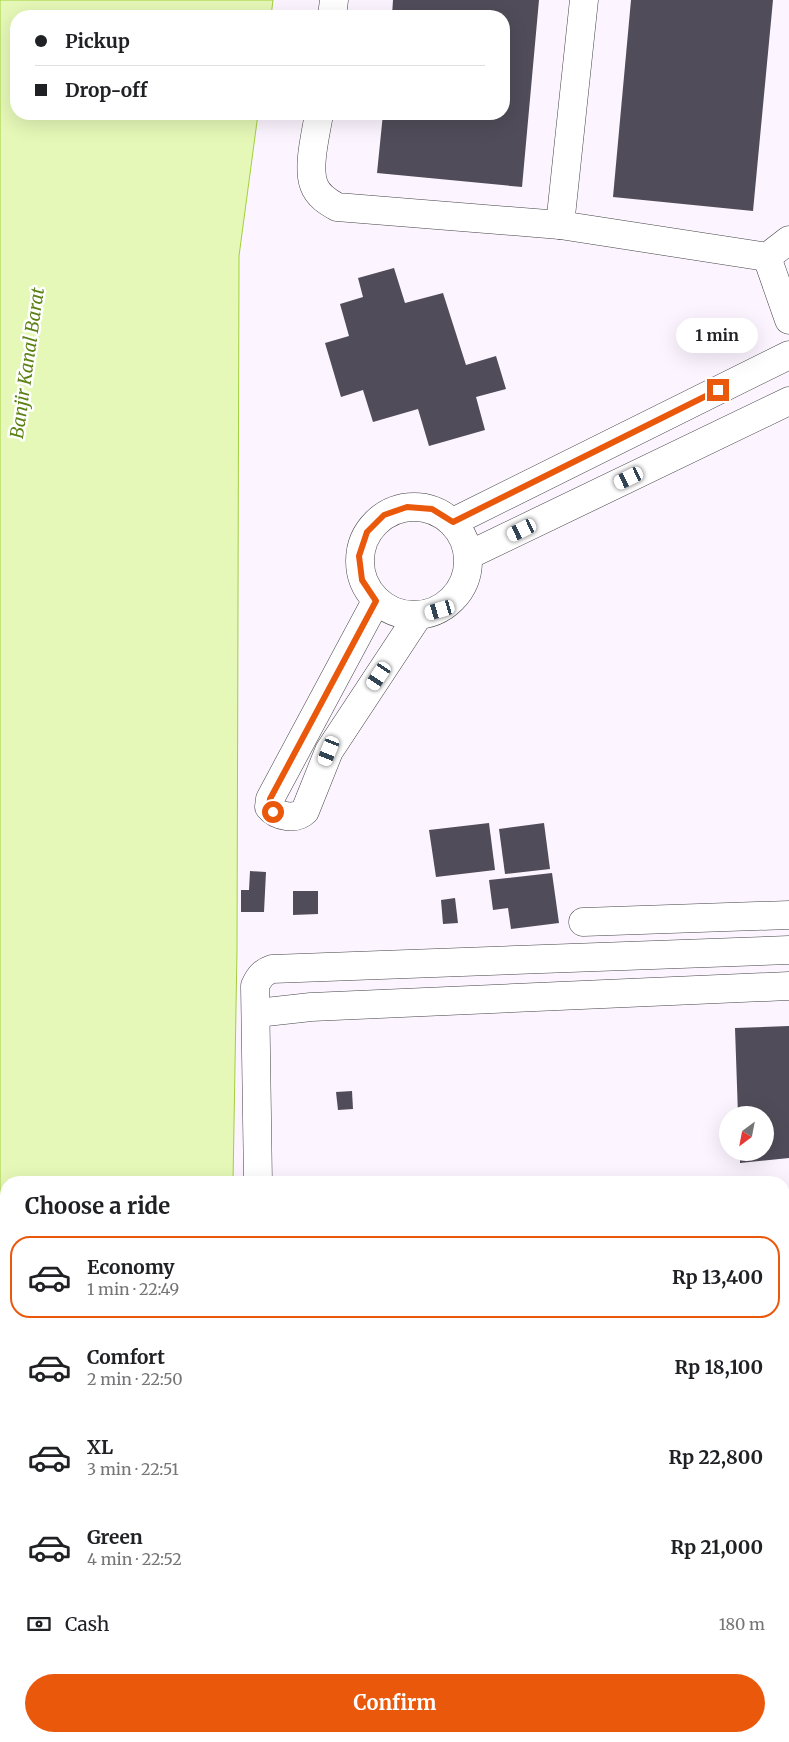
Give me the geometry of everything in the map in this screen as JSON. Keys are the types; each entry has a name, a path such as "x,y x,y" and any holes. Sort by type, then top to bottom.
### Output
{"street":[{"path":"560,225 584,0"},
{"path":"318,120 312,168 314,186 324,199 337,208 560,225 767,257 789,240"},
{"path":"767,257 789,320"},
{"path":"453,522 789,355"},
{"path":"469,555 789,401"},
{"path":"407,507 432,509 453,522 464,537 469,555 468,577 457,597 440,610 418,616 395,613 376,601 362,580 359,556 367,532 384,515 407,507"},
{"path":"376,601 270,799 269,807 273,812 294,817 301,815 305,811 329,751 418,616"},
{"path":"583,922 789,915"},
{"path":"258,1176 257,1013 255,986 264,972 272,969 789,950"},
{"path":"308,968 311,1007"},
{"path":"257,1013 311,1007 789,986"}],"water":[{"name":"Banjir Kanal Barat","path":"0,0 273,0 272,10 10,10 10,120 257,120 239,256 237,950 233,1176 0,1176"}],"building":[{"path":"393,0 539,0 522,187 377,173 382,120 510,120 510,10 392,10"},
{"path":"631,0 773,0 753,211 613,197"},
{"path":"394,268 405,303 443,293 466,365 496,356 506,389 476,397 485,430 429,446 418,409 373,422 363,390 341,397 325,343 349,336 340,304 363,297 358,278"},
{"path":"489,823 495,870 436,877 429,830"},
{"path":"544,823 550,869 505,874 499,829"},
{"path":"250,871 266,872 264,912 241,912 241,890 249,890"},
{"path":"552,873 559,923 511,929 508,908 493,910 489,880"},
{"path":"293,891 318,891 318,914 293,915"},
{"path":"455,898 458,923 443,924 441,900"},
{"path":"789,1026 789,1158 774,1160 774,1106 738,1106 735,1028"},
{"path":"352,1091 353,1109 338,1110 336,1092"},
{"path":"740,1161 760,1161 740,1163"}],"route":[{"path":"273,812 269,807 270,799 376,601 362,580 359,556 367,532 384,515 407,507 432,509 453,522 718,390"}]}
